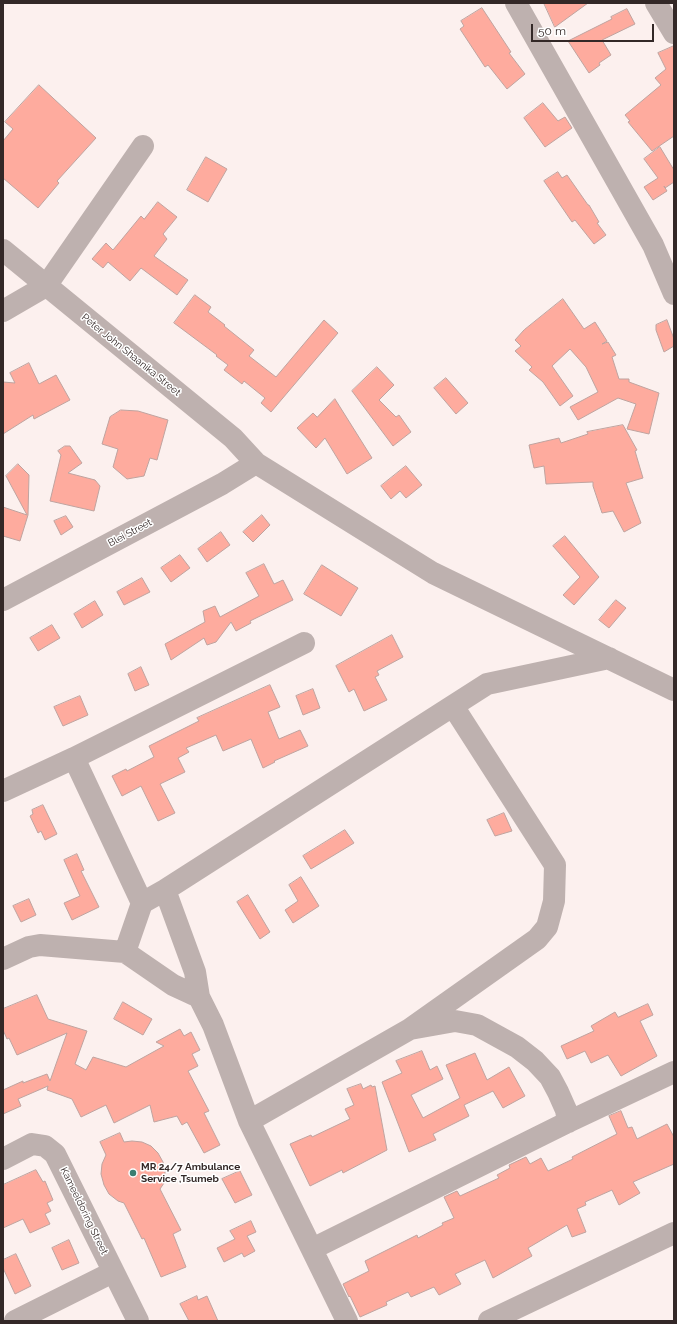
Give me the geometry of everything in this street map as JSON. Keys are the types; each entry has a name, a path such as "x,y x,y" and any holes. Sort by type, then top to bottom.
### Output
{"street":[{"path":"516,3 653,245 674,294"},
{"path":"656,3 674,33"},
{"path":"3,311 46,286 143,146"},
{"name":"Peter John Shaanika Street","path":"3,250 233,438 256,463 433,573 674,690"},
{"name":"Blei Street","path":"3,600 214,488 256,463"},
{"path":"3,791 74,758 304,643"},
{"path":"125,952 142,903 165,890 487,684 609,658"},
{"path":"249,1121 410,1029 537,939 548,927 554,900 555,865 453,706"},
{"path":"74,758 142,903"},
{"path":"165,890 195,972 199,997 213,1025 249,1121 347,1321"},
{"path":"3,960 29,947 40,945 125,952 173,985 199,997"},
{"path":"410,1029 455,1021 477,1025 517,1047 535,1061 550,1077 561,1098 568,1122"},
{"path":"312,1249 568,1122 674,1072"},
{"name":"Kameeldoring Street","path":"3,1159 32,1144 45,1146 55,1154 138,1321"},
{"path":"489,1321 674,1233"},
{"path":"15,1321 113,1272"}],"building":[{"path":"544,3 588,3 555,27"},
{"path":"482,8 511,52 509,53 525,74 507,89 488,65 485,67 460,29 464,26 461,21"},
{"path":"627,9 635,24 602,40 611,55 599,63 600,65 589,73 568,41 612,19 611,17"},
{"path":"674,46 674,136 652,151 628,122 630,121 625,115 661,85 655,78 666,69 658,53"},
{"path":"39,85 96,138 57,181 59,183 38,208 3,178 3,141 13,129 5,122"},
{"path":"543,103 558,121 565,117 572,128 545,147 524,118"},
{"path":"660,147 674,170 674,182 665,188 667,191 653,200 644,187 658,178 644,159"},
{"path":"206,157 227,169 208,202 187,190"},
{"path":"558,172 562,178 567,175 589,205 599,222 597,223 606,235 594,244 575,220 572,222 544,181"},
{"path":"158,202 177,217 163,234 167,239 154,256 188,280 177,295 141,268 130,281 108,262 103,268 92,259 106,243 113,250 141,216 144,219"},
{"path":"195,295 211,307 208,312 254,350 249,356 276,377 324,320 338,333 271,412 261,403 265,398 244,381 242,384 224,370 228,365 174,323"},
{"path":"563,299 584,329 595,322 607,341 602,344 608,342 616,355 612,357 619,379 629,379 629,382 659,393 649,434 627,429 636,404 618,398 578,420 570,407 598,392 586,367 570,349 552,366 573,396 560,406 543,382 529,370 532,367 515,351 521,346 515,340 524,330"},
{"path":"667,320 674,339 674,346 664,352 656,330 656,325"},
{"path":"29,363 39,384 56,375 70,400 34,419 33,415 3,434 3,382 15,383 10,373"},
{"path":"377,367 394,385 379,400 396,417 399,415 411,432 393,446 352,391"},
{"path":"446,378 468,403 456,414 434,388"},
{"path":"335,399 372,458 347,474 325,438 316,448 297,428 313,413 317,417"},
{"path":"121,410 138,411 168,420 157,460 150,458 144,476 127,479 113,467 118,449 102,444 110,417"},
{"path":"623,425 637,450 635,451 643,478 626,483 641,523 624,532 613,511 602,513 593,482 546,484 544,466 534,468 529,445 559,438 561,443 588,434 587,432"},
{"path":"65,446 70,446 82,463 68,473 95,480 100,486 94,511 50,501 61,455 58,451"},
{"path":"18,464 29,475 28,515 20,541 3,536 3,507 27,515 6,476"},
{"path":"406,466 422,485 406,498 400,491 391,499 381,486"},
{"path":"262,515 270,525 253,542 243,532"},
{"path":"66,516 73,527 61,535 54,521"},
{"path":"221,532 230,545 207,562 198,549"},
{"path":"565,536 599,577 574,605 563,595 580,577 553,546"},
{"path":"180,555 190,568 171,582 161,568"},
{"path":"264,564 274,584 283,580 293,600 250,621 251,623 236,631 231,622 216,642 207,645 204,638 171,660 165,644 205,622 203,611 215,606 220,617 259,596 246,573"},
{"path":"322,565 358,588 341,616 304,594"},
{"path":"142,578 150,592 124,605 117,592"},
{"path":"616,600 626,608 609,628 599,620"},
{"path":"95,601 103,615 82,628 74,614"},
{"path":"52,625 60,638 38,651 30,638"},
{"path":"392,635 403,657 377,671 379,675 375,677 387,700 364,711 354,689 349,692 336,666"},
{"path":"141,667 149,685 135,691 128,674"},
{"path":"270,685 280,707 268,712 279,739 300,730 308,746 274,761 275,762 263,768 251,739 223,751 216,735 186,748 189,752 178,758 185,772 160,784 175,813 158,821 141,786 122,796 112,776 126,769 127,771 154,757 149,746 199,721 197,718"},
{"path":"313,689 320,708 303,715 296,696"},
{"path":"80,696 88,715 63,726 54,707"},
{"path":"43,805 57,834 45,840 41,831 38,833 30,816 33,814 32,810"},
{"path":"504,813 512,831 495,836 487,820"},
{"path":"345,830 354,843 311,869 303,856"},
{"path":"77,854 84,870 81,871 99,907 72,920 64,903 80,896 64,860"},
{"path":"301,877 319,906 293,923 285,910 298,901 289,885"},
{"path":"248,895 270,932 260,939 237,902"},
{"path":"29,899 36,915 21,922 13,906"},
{"path":"37,995 48,1019 87,1031 75,1064 86,1070 93,1057 126,1067 164,1046 156,1042 180,1029 184,1036 191,1032 200,1050 192,1054 198,1066 188,1071 209,1111 204,1113 220,1145 204,1153 187,1122 182,1125 177,1116 154,1122 150,1105 114,1123 106,1105 81,1117 72,1099 47,1090 48,1086 18,1099 21,1106 3,1114 3,1090 23,1081 23,1083 47,1074 50,1081 67,1033 17,1055 9,1038 7,1039 3,1030 3,1009"},
{"path":"123,1002 152,1019 143,1035 114,1019"},
{"path":"648,1004 653,1015 640,1021 657,1056 621,1076 608,1055 591,1063 585,1051 567,1059 561,1046 594,1031 591,1026 615,1012 618,1017"},
{"path":"422,1051 430,1070 437,1066 443,1079 411,1095 423,1118 460,1098 446,1065 475,1053 487,1080 509,1067 525,1096 503,1108 493,1091 464,1105 469,1116 433,1134 436,1140 409,1152 382,1082 402,1073 396,1061"},
{"path":"361,1084 363,1089 371,1085 372,1087 375,1086 387,1150 343,1173 342,1170 310,1186 290,1144 311,1135 312,1137 350,1119 345,1109 354,1105 347,1089"},
{"path":"621,1111 628,1128 632,1127 637,1139 667,1124 674,1137 674,1164 633,1182 640,1193 619,1205 612,1190 585,1202 586,1205 577,1209 586,1232 572,1237 567,1225 528,1248 532,1256 493,1278 485,1260 455,1274 461,1284 439,1295 434,1287 411,1297 408,1292 386,1302 387,1305 360,1317 343,1284 369,1271 365,1261 417,1235 418,1238 443,1225 442,1223 454,1218 444,1197 457,1191 460,1196 499,1178 497,1175 510,1168 509,1165 526,1157 530,1164 541,1158 548,1171 573,1159 572,1157 617,1134 609,1116"},
{"path":"120,1133 124,1142 142,1142 151,1146 158,1153 163,1162 165,1172 164,1183 160,1189 181,1230 173,1234 186,1267 161,1277 144,1238 142,1239 124,1203 118,1201 109,1194 104,1185 101,1174 102,1164 106,1155 100,1142"},
{"path":"36,1170 43,1182 45,1181 53,1200 47,1203 51,1211 45,1214 50,1224 30,1233 23,1219 3,1228 3,1185"},
{"path":"240,1171 252,1195 235,1203 222,1179"},
{"path":"251,1221 256,1232 247,1236 255,1251 244,1257 242,1253 224,1262 217,1248 235,1239 230,1231"},
{"path":"69,1240 79,1263 62,1270 52,1248"},
{"path":"16,1254 31,1286 15,1294 3,1268 3,1260"},
{"path":"197,1296 198,1300 207,1296 218,1321 189,1321 180,1304"}],"place":[{"name":"MR 24/7 Ambulance Service ,Tsumeb","path":"133,1173"}]}
